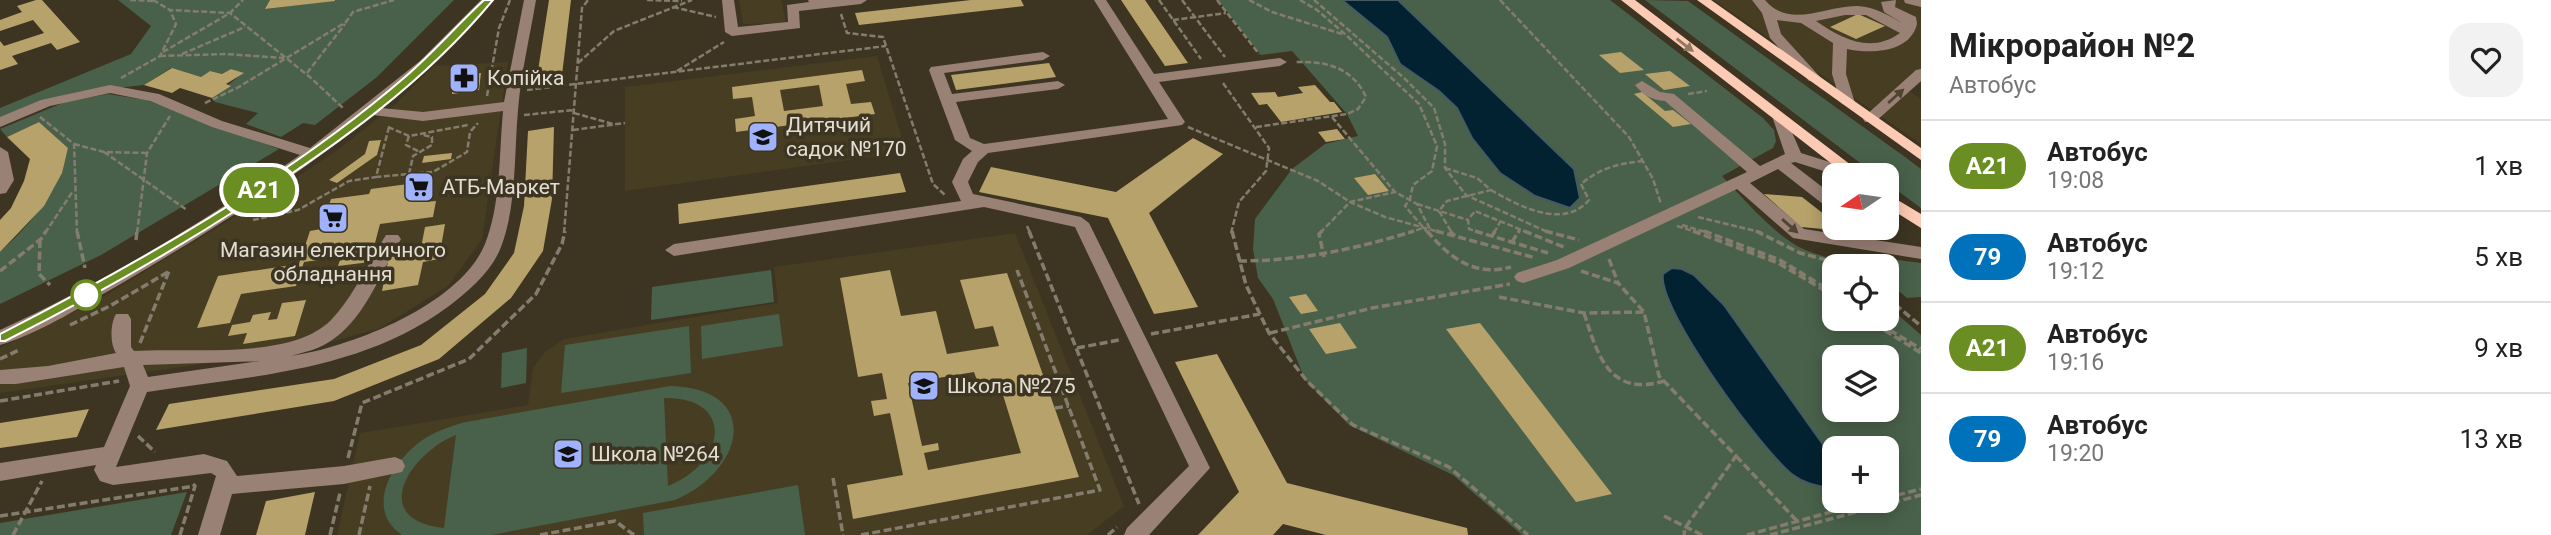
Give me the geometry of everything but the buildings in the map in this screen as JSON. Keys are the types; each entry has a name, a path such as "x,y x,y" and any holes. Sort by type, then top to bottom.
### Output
{"main road":[{"path":"1703,0 1921,155"},
{"path":"1630,1 1838,163"},
{"path":"1899,207 1921,222"}],"street":[{"path":"0,338 86,295 145,261 314,154 410,79 488,0"},
{"path":"139,382 318,359 364,345 417,320 466,284 492,248 501,217 512,105 530,0"},
{"path":"728,0 736,27 795,25 792,8 816,3 861,0"},
{"path":"1043,56 936,70 963,140 984,149 1177,122 1100,0"},
{"path":"1758,0 1768,12 1775,35 1814,78"},
{"path":"1890,0 1887,2 1889,9 1916,24"},
{"path":"1910,0 1919,1"},
{"path":"1768,12 1783,19 1807,21 1862,10 1916,24"},
{"path":"1807,21 1840,43 1862,48 1882,47 1904,38 1916,24"},
{"path":"1840,43 1839,74 1848,103"},
{"path":"1151,79 1273,63"},
{"path":"1870,118 1921,73"},
{"path":"947,99 1058,85"},
{"path":"1642,85 1656,96 1669,97 1757,172"},
{"path":"0,122 30,109 101,90 154,97 217,124 314,154"},
{"path":"372,110 411,119 481,116 512,105"},
{"path":"1780,119 1787,159 1822,193"},
{"path":"984,149 971,159 960,182 967,198 1081,223 1200,468 1129,527"},
{"path":"0,152 6,180 0,189"},
{"path":"1521,268 1602,246 1787,159 1822,167"},
{"path":"1738,181 1798,234 1921,253"},
{"path":"674,250 987,202"},
{"path":"0,377 127,359 229,355 297,348 324,337 349,314 392,239"},
{"path":"1881,240 1889,246"},
{"path":"122,319 122,348 139,382 104,470 107,475 215,464 223,468 227,475 225,486 209,535"},
{"path":"0,472 111,454"},
{"path":"225,486 344,475 395,466"}],"path":[{"path":"130,0 154,0 170,10 230,13 343,107"},
{"path":"101,90 230,13 243,0"},
{"path":"306,74 353,12 394,0"},
{"path":"253,220 298,210 349,181 433,172 467,152 470,132 481,116 499,28 510,0"},
{"path":"330,535 362,403 468,359 536,294 562,244 582,8 588,0"},
{"path":"647,0 692,0"},
{"path":"578,63 614,31 692,0"},
{"path":"1159,0 1210,72 1225,85 1269,148 1266,171 1239,202 1231,234 1246,285 1269,333 1307,380 1353,425 1449,467 1528,535"},
{"path":"1182,0 1233,68"},
{"path":"1217,0 1273,63 1317,62 1334,65 1350,73 1362,86 1366,97 1358,109 1347,114 1256,127"},
{"path":"1250,0 1272,12 1360,40"},
{"path":"1300,0 1317,10 1346,35 1419,104 1437,146 1432,171 1415,182 1409,190 1410,199 1405,206 1427,229 1440,248 1469,268 1489,271 1551,262"},
{"path":"1314,0 1434,108 1445,145 1445,169 1466,195 1547,233 1606,249 1618,283 1644,312 1659,376 1797,521"},
{"path":"1499,0 1540,48 1631,139 1655,186 1665,217 1777,257 1822,287"},
{"path":"1499,0 1542,48 1633,138 1657,186 1665,217"},
{"path":"672,7 699,11 736,27"},
{"path":"848,8 840,12 847,33 883,37 933,184 952,201 966,205"},
{"path":"161,55 176,24 170,10"},
{"path":"1173,20 1227,13"},
{"path":"136,240 147,153 182,109 237,88 346,23"},
{"path":"180,55 245,27"},
{"path":"675,72 736,27"},
{"path":"512,105 576,84 886,46"},
{"path":"161,55 249,54 286,58"},
{"path":"512,105 574,112 615,124"},
{"path":"30,109 75,145 104,152 147,153"},
{"path":"1332,117 1395,192 1418,204 1468,220"},
{"path":"1177,122 1318,181 1350,202 1385,217 1551,262"},
{"path":"573,130 625,123"},
{"path":"376,177 389,127"},
{"path":"409,174 413,156 432,145 432,138 421,134"},
{"path":"409,136 406,145 420,152"},
{"path":"75,145 77,240 85,268"},
{"path":"104,152 187,210"},
{"path":"1445,169 1477,178 1491,190 1521,205 1544,212 1566,214 1579,212 1589,200 1581,184 1595,171 1616,164 1644,161"},
{"path":"0,271 41,239 75,189"},
{"path":"1439,211 1447,201 1491,190"},
{"path":"1324,257 1319,234 1350,202 1395,192"},
{"path":"1418,204 1427,229"},
{"path":"1439,211 1445,225 1457,238"},
{"path":"1551,262 1512,242 1469,229 1468,220 1475,211 1567,249"},
{"path":"1506,224 1511,217"},
{"path":"1665,217 1775,260 1822,288"},
{"path":"1015,222 1027,226 1077,348 1139,505 1132,512"},
{"path":"1492,236 1500,222"},
{"path":"1239,261 1277,262 1324,257 1427,229"},
{"path":"1512,242 1520,230"},
{"path":"1481,244 1485,234"},
{"path":"41,239 39,274 50,285"},
{"path":"861,535 1100,490 1017,270"},
{"path":"168,356 139,346 169,271"},
{"path":"1581,271 1618,283"},
{"path":"1499,297 1584,313 1644,312"},
{"path":"1899,308 1921,326"},
{"path":"1584,313 1597,352 1619,378 1637,387 1664,381"},
{"path":"1077,348 1260,314"},
{"path":"1889,331 1921,351"},
{"path":"0,401 139,382"},
{"path":"1055,408 1069,406"},
{"path":"133,433 195,486"},
{"path":"1684,535 1685,528 1736,456"},
{"path":"13,535 52,463"},
{"path":"359,535 373,470"},
{"path":"833,478 843,535"},
{"path":"0,516 195,486"},
{"path":"180,535 195,486"},
{"path":"1899,495 1921,489"},
{"path":"1770,535 1921,495"},
{"path":"1747,535 1827,513"},
{"path":"1664,516 1702,535"},
{"path":"540,535 615,521 634,535"},
{"path":"1108,535 1129,527"}],"shaded area":[{"path":"739,0 781,0 786,23 743,24"},
{"path":"1714,0 1921,0 1921,83 1910,91 1921,99 1921,144"},
{"name":"Дитячий садок №170","path":"877,56 906,152 625,191 625,87"},
{"path":"508,62 482,239 448,286 380,328 306,349 0,393 0,348 98,300 271,195 340,148 390,109 434,66"},
{"name":"Школа №275","path":"1015,233 1124,506 1087,535 337,535 360,433 528,405 533,368 545,352 564,339 778,303 774,267"}],"green space":[{"path":"118,0 270,0 266,9 338,0 454,0 377,77 315,125 303,123 281,137 246,124 258,113 215,102 212,98 243,73 231,69 222,74 210,71 201,77 171,68 144,85 78,92 40,103 0,120 0,108 131,54 151,26"},
{"path":"1218,0 1610,0 1763,118 1774,130 1776,141 1773,148 1722,176 1782,236 1803,249 1822,256 1822,331 1899,331 1899,316 1921,335 1921,535 1522,535 1453,475 1349,425 1305,380 1273,299 1258,278 1253,249 1255,219 1292,169 1325,144 1358,136 1347,114 1292,51 1261,55"},
{"path":"1645,0 1688,1 1921,169 1921,208 1899,192 1899,163 1860,163"},
{"path":"108,94 146,100 279,149 101,255 0,304 0,252 43,205 58,179 68,148 39,122 7,137 0,129 65,102"},
{"path":"1899,260 1921,263 1921,297 1907,298 1899,291"},
{"path":"771,270 774,302 651,320 652,287"},
{"path":"779,314 783,346 702,359 701,326"},
{"path":"689,326 691,373 561,393 565,345"},
{"path":"527,348 526,383 501,388 502,353"},
{"path":"670,386 700,390 720,400 731,415 734,432 729,451 717,470 699,487 675,500 491,535 402,535 391,524 385,512 386,486 392,473 400,461 421,441 466,422","holes":["664,398 687,401 703,408 712,420 715,433 711,448 702,463 687,476 668,486","456,435 444,528 421,522 407,513 402,500 404,485 424,456"]},
{"path":"798,485 805,535 644,535 643,513"},
{"path":"187,492 171,535 0,535 0,523"}],"water":[{"path":"1342,0 1398,0 1574,169 1580,198 1570,208 1535,196 1500,173 1472,138 1457,108 1439,91 1400,64 1387,37"},
{"path":"1672,268 1694,275 1724,305 1822,443 1822,487 1802,481 1793,475 1737,411 1714,379 1677,317 1666,292 1663,274"}],"bus line":[{"name":"А21","path":"0,338 86,295 180,240 314,154 410,79 488,0"}],"place":[{"name":"Копійка","path":"464,78"},
{"name":"Дитячий садок №170","path":"763,137"},
{"name":"АТБ-Маркет","path":"419,187"},
{"name":"Магазин електричного обладнання","path":"333,218"},
{"name":"Школа №275","path":"924,386"},
{"name":"Школа №264","path":"568,454"}]}
